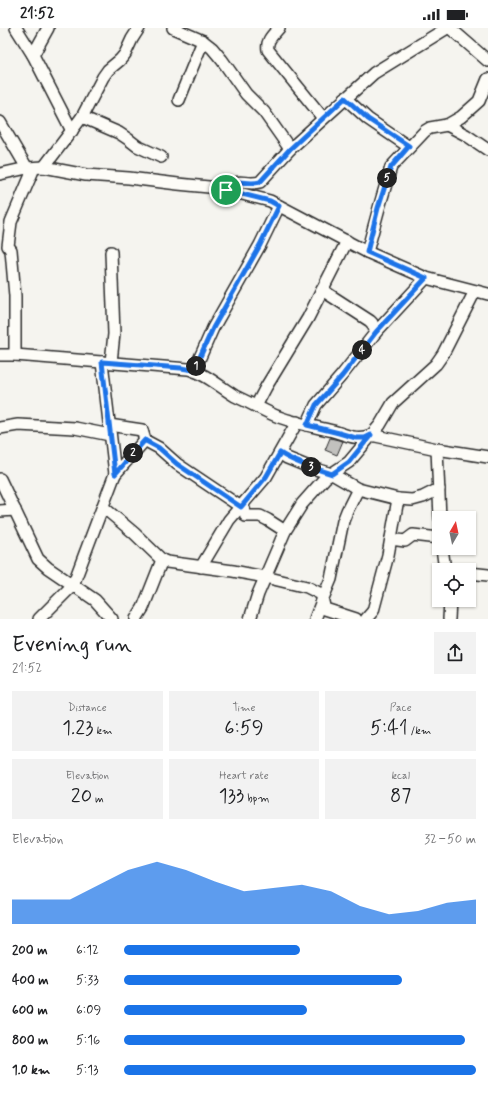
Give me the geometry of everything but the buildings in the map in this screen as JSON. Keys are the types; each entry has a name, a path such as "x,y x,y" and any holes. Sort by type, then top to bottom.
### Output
{"street":[{"path":"16,28 33,56 72,131"},
{"path":"33,56 48,28"},
{"path":"15,355 16,296 12,250 8,246 11,222 35,167 72,131 82,117 103,77 122,57 139,28"},
{"path":"173,28 203,41 212,48 246,94 264,112 290,149"},
{"path":"279,28 267,42 268,50 323,118"},
{"path":"226,190 230,184 238,182 253,184 260,182 290,149 374,73 448,28 488,61"},
{"path":"179,100 203,41"},
{"path":"367,252 378,208 391,167 409,146 425,131 430,128 447,125 461,117 479,101 488,79"},
{"path":"345,98 368,119 409,146"},
{"path":"82,117 119,133 137,146 161,157"},
{"path":"0,122 35,167"},
{"path":"447,125 466,135 488,150"},
{"path":"0,174 35,167 226,190 274,203 367,252 426,278 488,294"},
{"path":"260,182 274,203"},
{"path":"194,370 213,328 260,245 274,203"},
{"path":"256,406 308,318 347,241"},
{"path":"111,252 114,334 107,362 110,430 115,474"},
{"path":"202,567 229,520 266,477 280,453 302,423 342,376 376,332 426,278"},
{"path":"322,290 370,321 376,332"},
{"path":"250,619 258,594 285,531 302,504 325,478 349,462 380,425 393,404 436,364 443,354 475,291"},
{"path":"0,355 107,362 194,370 235,395 274,415 356,438 365,438 371,435 437,449 488,457"},
{"path":"0,428 18,425 110,430 140,429 142,430 146,441 159,448 177,464 244,509 246,516 260,516 285,531"},
{"path":"39,619 73,586 115,474 145,440"},
{"path":"437,449 440,511"},
{"path":"280,453 287,458 309,467 332,474 358,489 398,499 412,500 423,497 439,489"},
{"path":"0,479 38,559 48,568 94,600 112,619"},
{"path":"315,619 331,580 343,521 358,489"},
{"path":"366,619 373,611 388,555 398,499"},
{"path":"103,507 134,533 162,560 173,563 233,571 306,587 321,594 325,609 356,619"},
{"path":"0,512 14,510"},
{"path":"391,539 405,541 413,535 432,537"},
{"path":"136,619 143,608 162,560"},
{"path":"476,574 488,575"},
{"path":"449,619 450,607"}],"route":[{"path":"345,98 368,119 409,146 391,167 378,208 367,252 426,278 376,332 342,376 316,405 307,425 356,438 365,438 371,435 349,462 332,474 309,467 287,458 280,453 266,477 241,507 177,464 159,448 145,440 115,474 102,362 194,370 213,328 260,245 279,206 270,201 226,190 230,184 238,182 253,184 260,182 290,149 345,98"}]}
